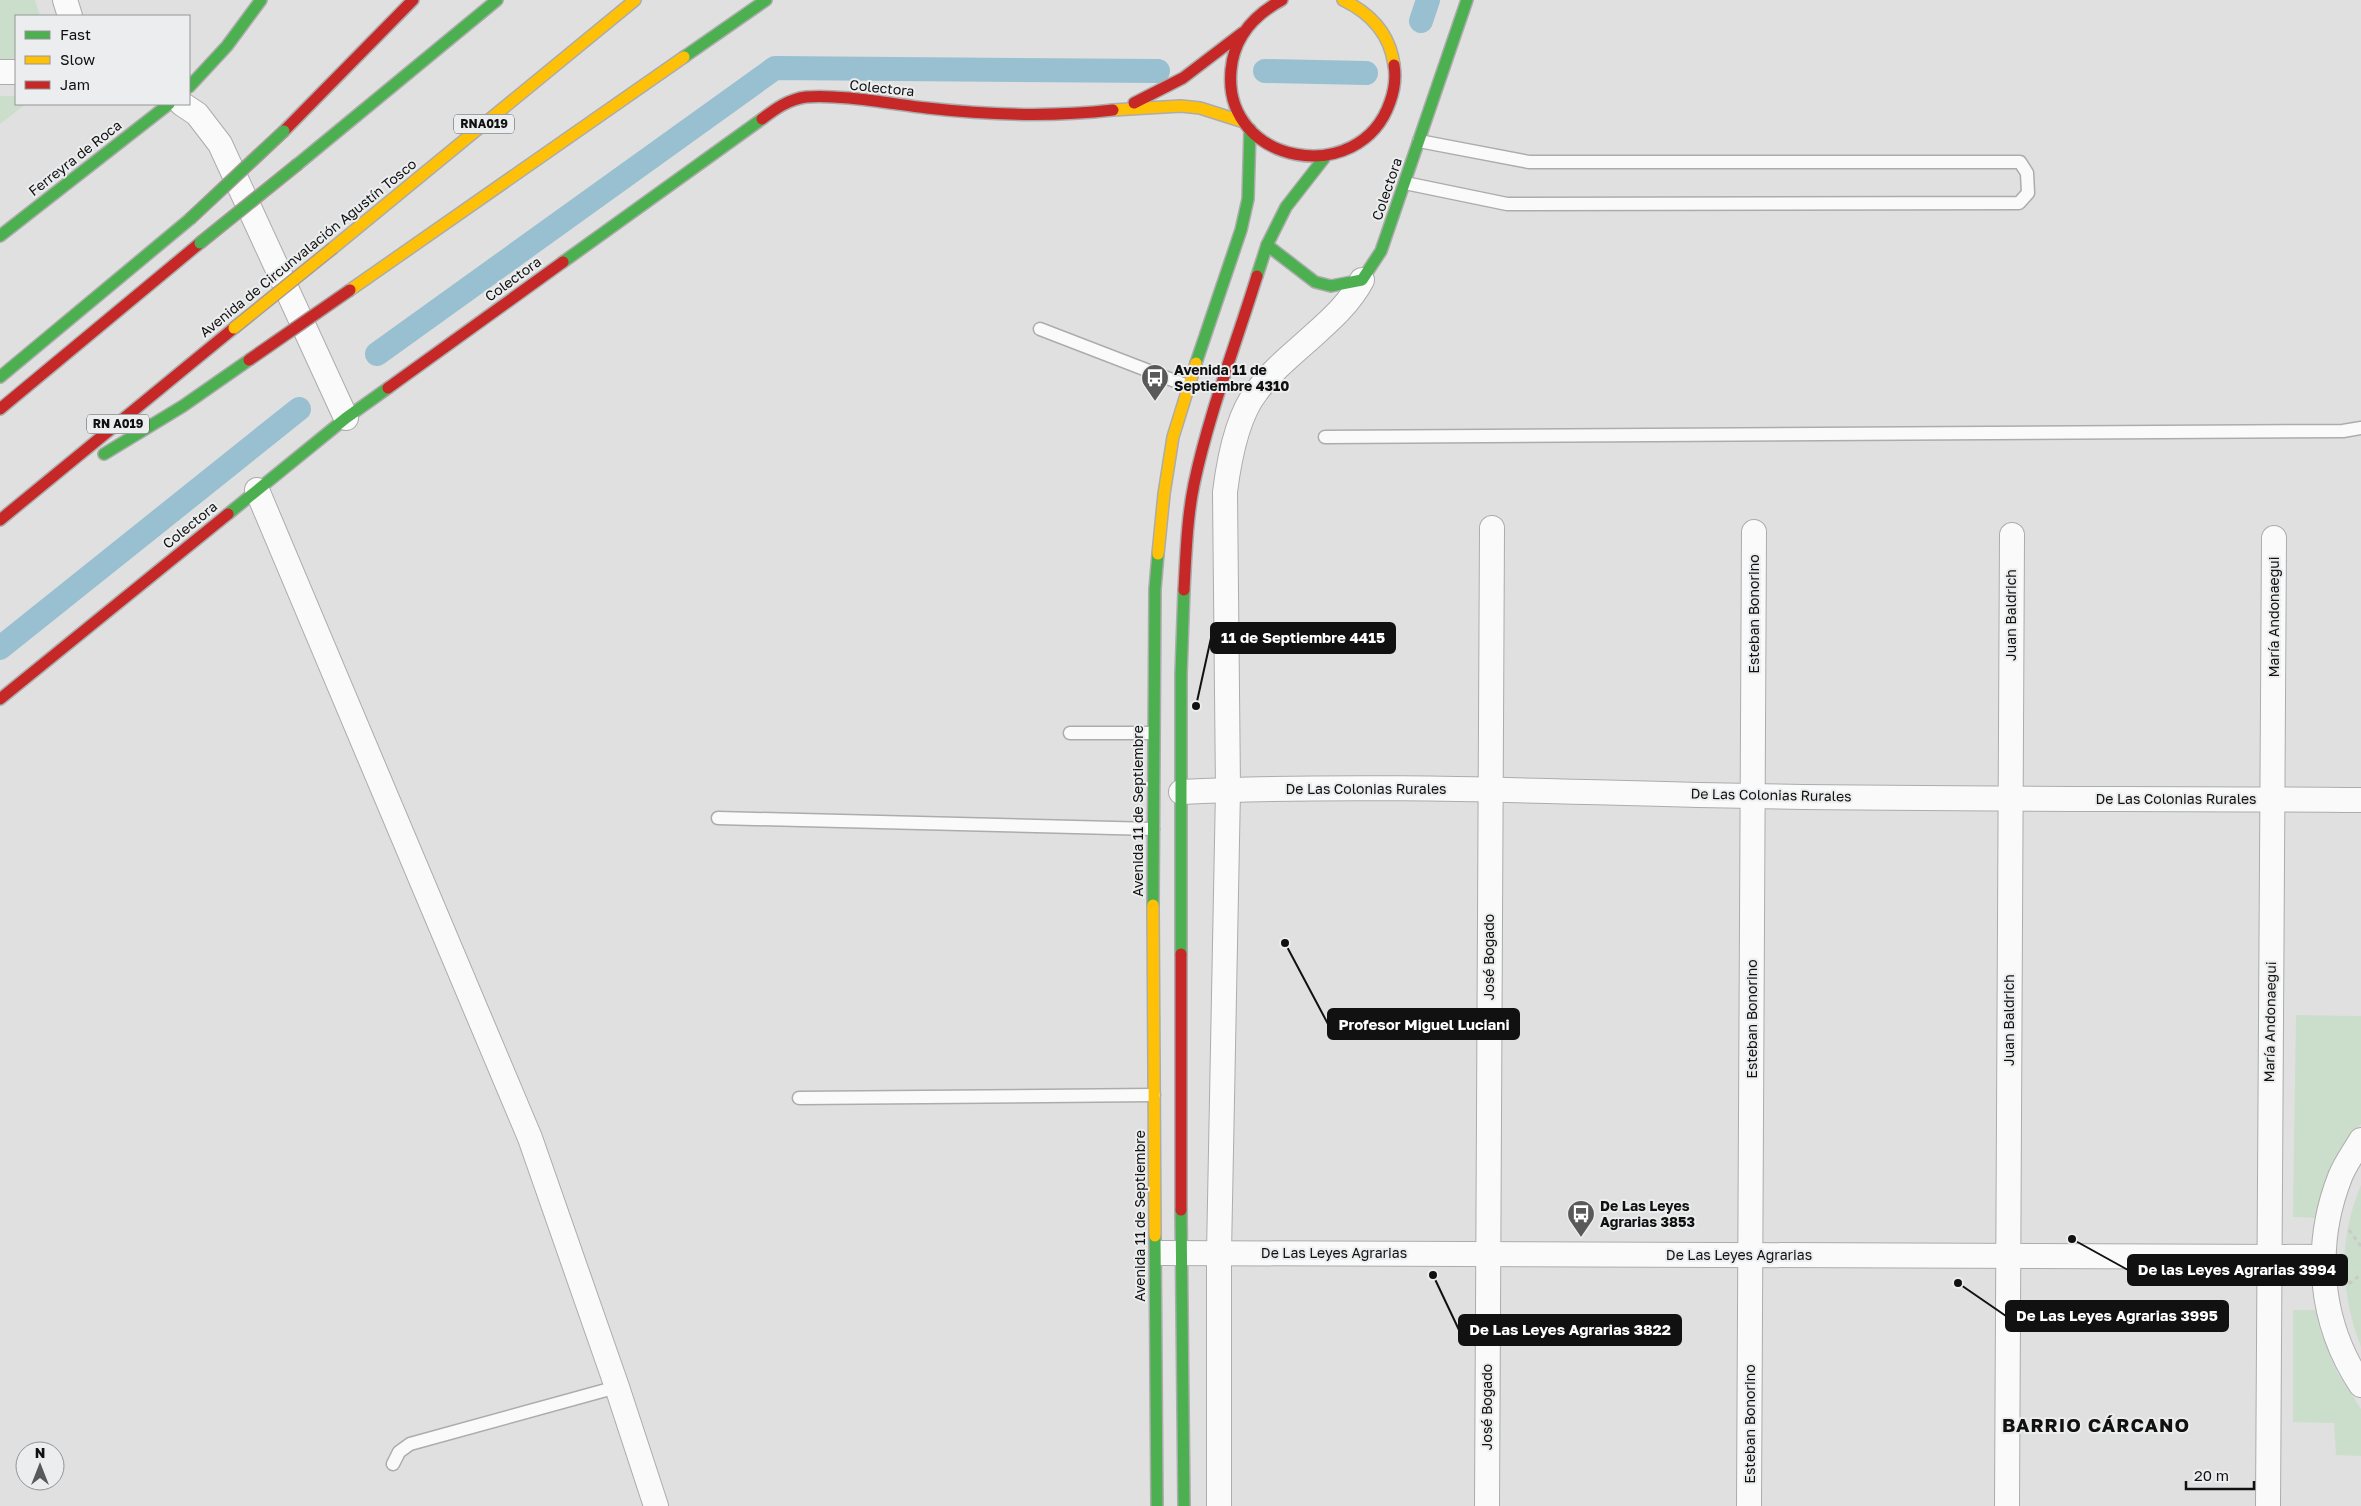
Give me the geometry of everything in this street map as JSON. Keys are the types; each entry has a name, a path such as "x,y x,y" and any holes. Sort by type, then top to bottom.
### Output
{"main road":[{"path":"190,86 227,46 261,0"},
{"path":"0,377 190,219 284,130 413,0"},
{"path":"0,409 497,0"},
{"name":"Avenida de Circunvalación Agustín Tosco","path":"0,520 635,0"},
{"path":"15,507 183,406 766,0"},
{"path":"1282,0 1261,12 1242,33 1233,55 1230,79 1238,112 1260,139 1284,152 1311,158 1337,154 1359,143 1377,126 1384,116 1393,93 1395,81 1395,68 1388,44 1384,18"},
{"path":"1343,0 1364,12 1382,32 1388,44"},
{"name":"Colectora","path":"1362,280 1381,251 1467,0"},
{"name":"Colectora","path":"1122,108 1158,92 1183,78 1242,33"},
{"name":"Colectora","path":"0,699 346,418 781,105 805,97 1019,114 1071,115 1122,108 1182,106 1200,108 1247,125"},
{"name":"Ferreyra de Roca","path":"0,236 168,105"},
{"name":"Avenida 11 de Septiembre","path":"1157,1506 1153,732 1155,589 1158,539 1174,437 1188,386 1224,284 1248,199 1247,125"},
{"path":"1184,1506 1181,1252 1180,674 1186,541 1194,484 1267,245 1286,207 1325,157"},
{"path":"1267,245 1315,282 1331,286 1362,280"}],"street":[{"path":"65,0 70,15"},
{"path":"0,72 15,72"},
{"path":"184,105 197,114 220,144 346,418"},
{"path":"1219,1506 1219,1253 1228,790 1225,492 1228,465 1239,427 1256,392 1280,365 1352,298 1362,280"},
{"path":"258,490 530,1138 617,1387 656,1506"},
{"name":"José Bogado","path":"1487,1506 1492,528"},
{"name":"Esteban Bonorino","path":"1750,1506 1754,532"},
{"name":"Juan Baldrich","path":"2006,1506 2012,535"},
{"name":"María Andonaegui","path":"2268,1506 2268,1257 2274,538"},
{"name":"De Las Colonias Rurales","path":"1180,792 1228,790 1490,789 1753,796 2361,800"},
{"path":"2361,1140 2338,1183 2328,1216 2323,1257 2325,1296 2334,1333 2350,1368 2361,1385"},
{"name":"De Las Leyes Agrarias","path":"1155,1252 2323,1257"}],"lane":[{"path":"1405,184 1507,204 2019,203 2028,193 2027,173 2020,162 1529,162 1420,141"},
{"path":"1040,329 1188,386"},
{"path":"1325,437 2342,431 2361,428"},
{"path":"1070,733 1153,732"},
{"path":"718,818 1153,830"},
{"path":"799,1098 1154,1095"},
{"path":"393,1464 399,1452 410,1444 617,1387"}],"path":[{"path":"2347,1228 2361,1246"},
{"path":"2344,1288 2361,1274"}],"green space":[{"path":"0,0 35,0 40,15 15,15 15,60 0,60"},
{"path":"0,96 15,96 15,105 25,105 0,124"},
{"path":"2296,1015 2361,1016 2361,1124 2339,1155 2317,1218 2293,1217"},
{"path":"2361,1185 2361,1347 2349,1306 2344,1266 2348,1226"},
{"path":"2293,1310 2316,1310 2320,1330 2337,1372 2361,1409 2361,1456 2336,1455 2334,1423 2293,1422"}],"waterway":[{"path":"1421,21 1428,0"},
{"path":"377,354 775,68 1158,71"},
{"path":"1265,71 1366,73"},
{"path":"0,648 299,409"}],"traffic: fast":[{"path":"190,86 227,46 261,0"},
{"path":"298,164 497,0"},
{"path":"684,57 766,0"},
{"path":"1267,245 1315,282 1331,286 1362,280 1381,251 1467,0"},
{"path":"0,236 168,105"},
{"path":"563,262 762,119"},
{"path":"1196,363 1241,230 1248,199 1250,129"},
{"path":"190,219 284,131"},
{"path":"1257,276 1267,245 1286,207 1325,157"},
{"path":"200,243 298,164"},
{"path":"0,377 190,219"},
{"path":"104,454 183,406 249,360"},
{"path":"228,514 346,418 388,388"},
{"path":"1153,905 1155,589 1158,554"},
{"path":"1181,954 1181,674 1184,590"},
{"path":"1181,1210 1184,1506"},
{"path":"1155,1236 1157,1506"}],"traffic: slow":[{"path":"333,248 635,0"},
{"path":"1343,0 1362,11 1377,26 1388,44 1394,65"},
{"path":"350,290 684,57"},
{"path":"1113,110 1181,106 1200,108 1244,122"},
{"path":"234,328 333,248"},
{"path":"1158,554 1164,494 1173,437 1196,363"},
{"path":"1153,905 1155,1236"}],"traffic: jam":[{"path":"284,131 413,0"},
{"path":"1282,0 1254,20 1247,28 1236,47 1231,70 1234,102 1248,127 1269,145 1296,154 1324,155 1351,147 1374,130 1390,102 1394,84 1394,65"},
{"path":"1134,103 1183,78 1242,33"},
{"path":"762,119 788,102 819,96 997,114 1067,114 1113,110"},
{"path":"0,409 200,243"},
{"path":"388,388 563,262"},
{"path":"1184,590 1190,510 1200,457 1257,276"},
{"path":"249,360 350,290"},
{"path":"0,520 234,328"},
{"path":"0,699 228,514"},
{"path":"1181,954 1181,1210"}],"place":[{"name":"Avenida 11 de Septiembre 4310","path":"1155,402"},
{"name":"11 de Septiembre 4415","path":"1196,706"},
{"name":"Profesor Miguel Luciani","path":"1285,943"},
{"name":"De Las Leyes Agrarias 3853","path":"1581,1238"},
{"name":"De las Leyes Agrarias 3994","path":"2072,1239"},
{"name":"De Las Leyes Agrarias 3822","path":"1433,1275"},
{"name":"De Las Leyes Agrarias 3995","path":"1958,1283"}],"district":[{"name":"BARRIO CÁRCANO","path":"2096,1425"}]}
